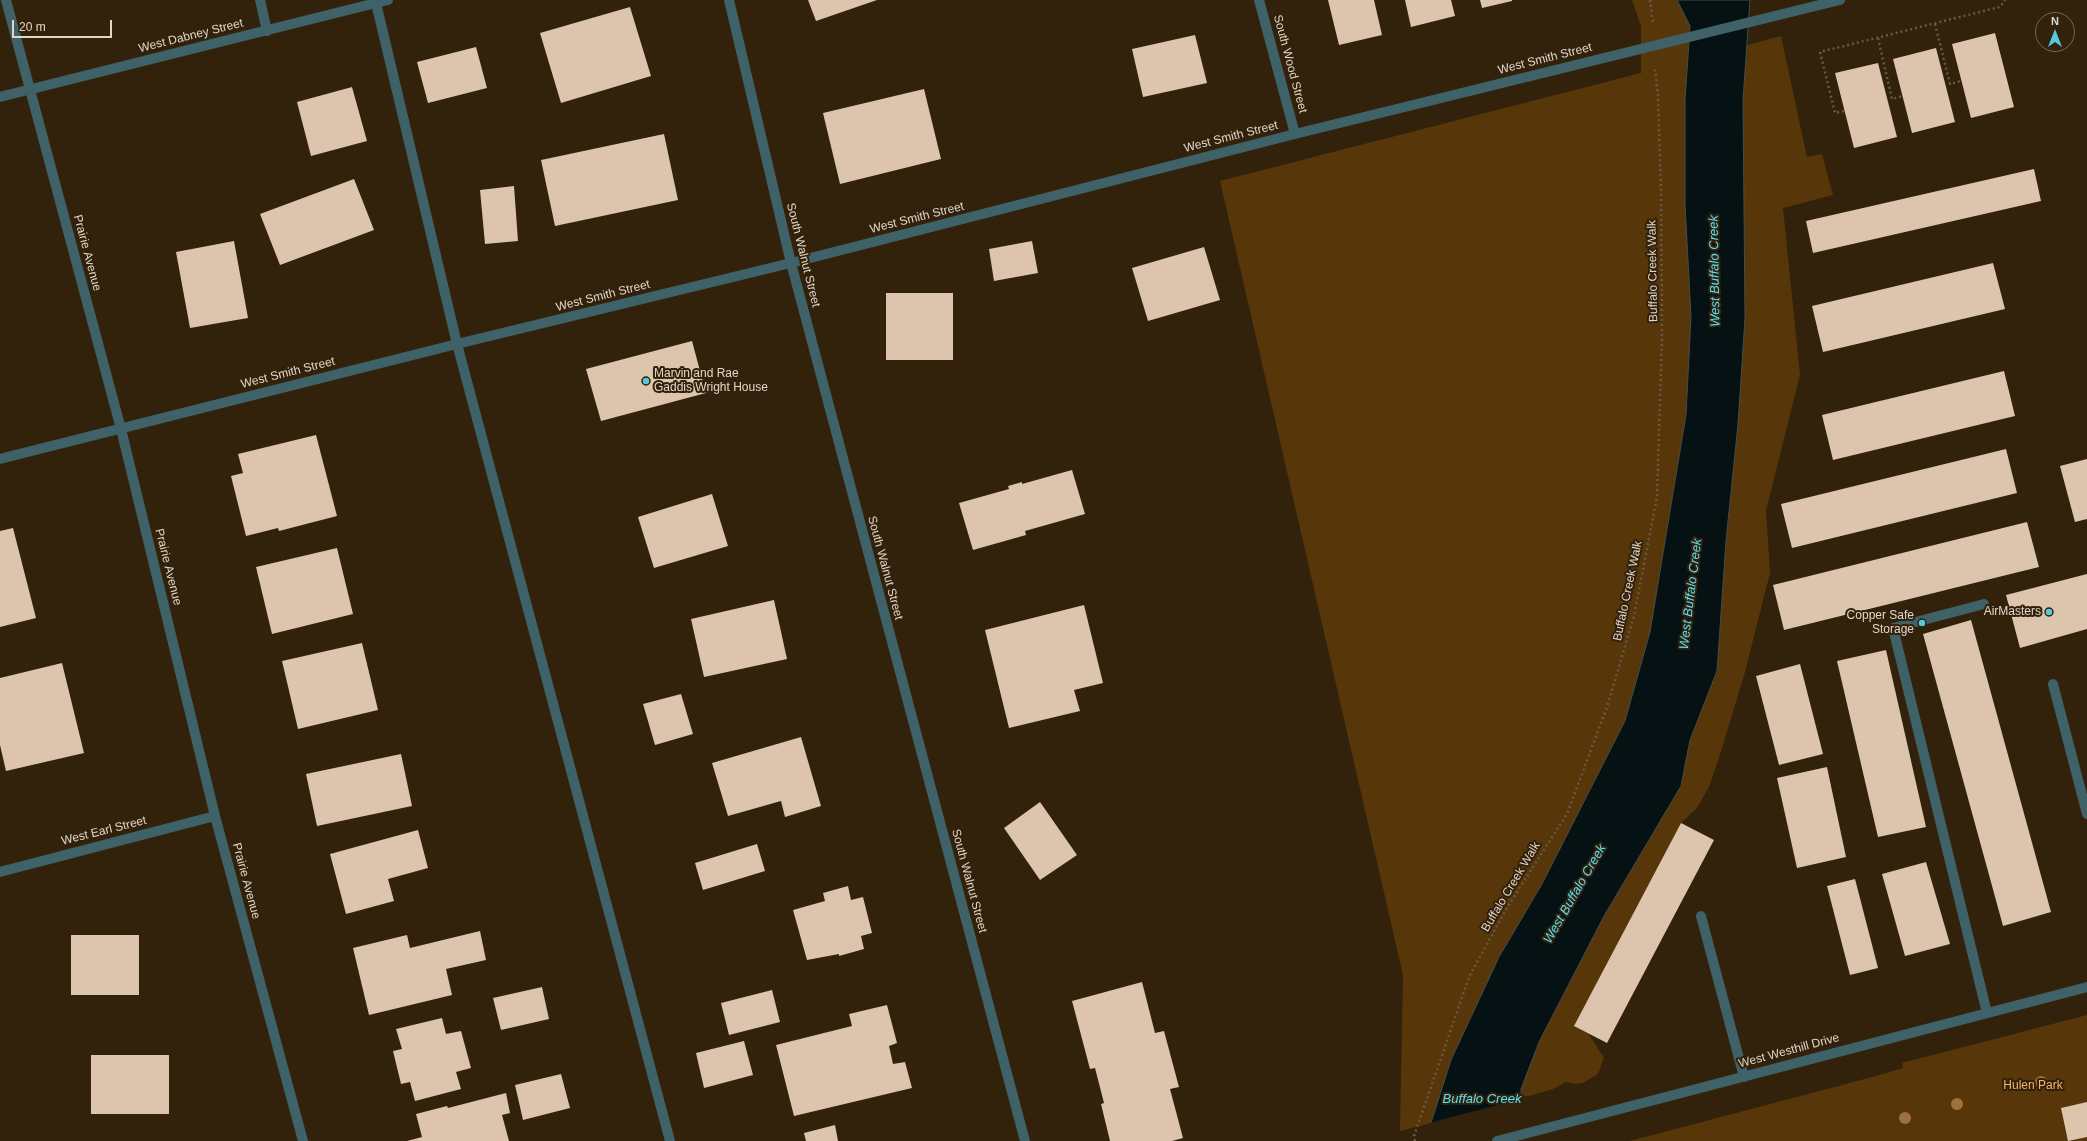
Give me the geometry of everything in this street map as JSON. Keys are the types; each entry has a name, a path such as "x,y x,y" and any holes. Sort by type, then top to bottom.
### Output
{"street":[{"name":"Prairie Avenue","path":"6,0 121,429 215,816 303,1141"},
{"path":"260,0 267,31"},
{"name":"West Dabney Street","path":"0,97 388,0"},
{"name":"South Walnut Street","path":"729,0 791,264 1025,1141"},
{"name":"South Wood Street","path":"1259,0 1296,134"},
{"name":"West Smith Street","path":"0,459 457,344 791,264 1296,134 1840,0"},
{"path":"376,3 457,344 670,1141"},
{"path":"1984,604 1893,628 1987,1013"},
{"path":"2054,684 2087,814"},
{"name":"West Earl Street","path":"0,872 215,816"},
{"path":"1701,916 1744,1076"},
{"name":"West Westhill Drive","path":"1497,1141 2087,987"}],"path":[{"name":"Buffalo Creek Walk","path":"1414,1141 1414,1136 1469,977 1508,906 1567,814 1607,707 1634,616 1657,497 1662,337 1658,104 1653,46 1653,15 1650,0"},
{"path":"1844,110 1835,113 1820,52 2000,7 2005,0"},
{"path":"1935,24 1950,84 1961,81"},
{"path":"1878,38 1892,99 1903,96"}],"green space":[{"path":"1632,0 1694,0 1690,26 1685,100 1685,204 1691,317 1686,415 1650,632 1625,721 1542,884 1499,957 1451,1060 1431,1123 1400,1131 1403,975 1220,181 1641,73 1641,26"},
{"path":"1781,36 1807,157 1822,154 1833,195 1783,208 1800,375 1766,511 1770,573 1745,672 1709,787 1697,808 1681,823 1575,1026 1588,1033 1604,1058 1598,1074 1583,1083 1575,1084 1566,1082 1553,1089 1529,1096 1522,1096 1521,1089 1539,1042 1604,916 1681,786 1690,740 1717,671 1726,541 1738,424 1743,205 1743,100 1747,45"},
{"name":"Hulen Park","path":"2087,1015 2087,1141 1630,1141 1876,1076 1903,1068 1902,1063"}],"water":[{"name":"Buffalo Creek","path":"1677,0 1750,0 1743,100 1745,318 1738,424 1726,541 1717,671 1690,740 1681,786 1604,916 1539,1042 1521,1089 1521,1141 1431,1123 1451,1060 1499,957 1542,884 1625,721 1650,632 1686,415 1691,317 1685,204 1685,100 1690,26"}],"pier":[{"path":"1524,1098 1523,1141 1432,1141 1429,1123"}],"building":[{"path":"808,0 877,0 816,21"},
{"path":"1328,0 1374,0 1382,35 1339,45"},
{"path":"1405,0 1451,0 1455,16 1411,27"},
{"path":"1480,0 1512,0 1512,1 1482,8"},
{"path":"630,7 651,76 561,103 540,33"},
{"path":"1995,33 2014,107 1971,118 1952,44"},
{"path":"1195,35 1207,83 1143,97 1132,49"},
{"path":"476,47 487,88 428,103 417,62"},
{"path":"1936,48 1955,122 1912,133 1893,59"},
{"path":"1878,63 1897,137 1854,148 1835,73"},
{"path":"352,87 367,141 311,156 297,102"},
{"path":"924,89 941,159 840,184 823,113"},
{"path":"664,134 678,200 555,226 541,160"},
{"path":"2034,169 2041,201 1813,253 1806,221"},
{"path":"354,179 374,230 280,265 260,214"},
{"path":"514,186 518,241 485,244 480,190"},
{"path":"234,241 248,318 190,328 176,252"},
{"path":"1032,241 1038,273 994,281 989,249"},
{"path":"1204,247 1220,300 1148,321 1132,268"},
{"path":"1993,263 2005,309 1823,352 1812,306"},
{"path":"886,293 953,293 953,360 886,360"},
{"name":"Marvin and Rae Gaddis Wright House","path":"692,341 706,393 601,421 586,369"},
{"path":"2004,371 2015,416 1833,460 1822,415"},
{"path":"316,435 337,516 279,531 278,528 246,536 231,476 243,473 238,454"},
{"path":"2006,449 2017,493 1792,548 1781,504"},
{"path":"2087,459 2087,519 2075,522 2060,466"},
{"path":"1072,470 1085,514 1025,531 1026,535 973,550 959,503 1009,489 1008,486 1022,482 1022,484"},
{"path":"712,494 728,546 654,568 638,517"},
{"path":"2027,522 2039,567 1784,630 1773,585"},
{"path":"13,528 36,618 0,627 0,531"},
{"path":"337,548 353,614 272,634 256,567"},
{"name":"AirMasters","path":"2087,574 2087,629 2020,648 2006,595"},
{"path":"774,600 787,659 704,677 691,619"},
{"path":"1084,605 1103,683 1074,690 1080,711 1009,728 985,630"},
{"path":"1971,620 2051,912 2003,926 1923,634"},
{"path":"362,643 378,710 298,729 282,661"},
{"path":"1886,650 1926,827 1878,837 1837,661"},
{"path":"62,663 84,753 6,771 0,745 0,678"},
{"path":"1800,664 1823,754 1779,765 1756,676"},
{"path":"681,694 693,734 655,745 643,704"},
{"path":"801,737 821,806 785,817 781,801 728,816 712,763"},
{"path":"401,754 412,806 317,826 306,774"},
{"path":"1827,767 1846,857 1797,868 1777,778"},
{"path":"1040,802 1077,855 1040,880 1004,828"},
{"path":"1681,823 1714,840 1607,1043 1574,1026"},
{"path":"418,830 428,868 388,879 394,901 346,914 330,854"},
{"path":"757,844 765,871 703,890 695,863"},
{"path":"1926,862 1950,944 1905,956 1882,874"},
{"path":"1855,879 1878,968 1850,975 1827,886"},
{"path":"848,886 851,900 863,897 872,933 861,936 864,949 839,956 839,954 807,960 793,910 825,901 823,893"},
{"path":"480,931 486,960 446,969 452,995 369,1015 353,948 407,935 410,948"},
{"path":"71,935 139,935 139,995 71,995"},
{"path":"1142,982 1155,1033 1164,1031 1179,1087 1170,1089 1183,1138 1172,1141 1110,1141 1101,1104 1104,1103 1095,1068 1090,1069 1072,1001"},
{"path":"542,987 549,1019 501,1030 493,998"},
{"path":"772,990 780,1022 729,1035 721,1003"},
{"path":"887,1005 897,1043 889,1046 893,1064 905,1062 912,1088 794,1116 776,1045 852,1026 849,1014"},
{"path":"442,1018 446,1034 461,1031 471,1068 456,1072 461,1089 415,1101 410,1082 401,1084 393,1051 402,1049 396,1029"},
{"path":"744,1041 753,1075 704,1088 696,1053"},
{"path":"91,1055 169,1055 169,1114 91,1114"},
{"path":"561,1074 570,1108 523,1120 515,1085"},
{"path":"506,1093 510,1113 502,1115 509,1141 407,1141 422,1137 416,1114 447,1106 448,1108"},
{"path":"2087,1102 2087,1137 2068,1141 2061,1108"},
{"path":"835,1125 838,1141 806,1141 804,1133"}],"place":[{"name":"Marvin and Rae Gaddis Wright House","path":"646,381"},
{"name":"AirMasters","path":"2049,612"},
{"name":"Copper Safe Storage","path":"1922,623"}],"water label":[{"name":"West Buffalo Creek","path":"1715,271"},
{"name":"West Buffalo Creek","path":"1691,594"},
{"name":"West Buffalo Creek","path":"1575,894"}]}
